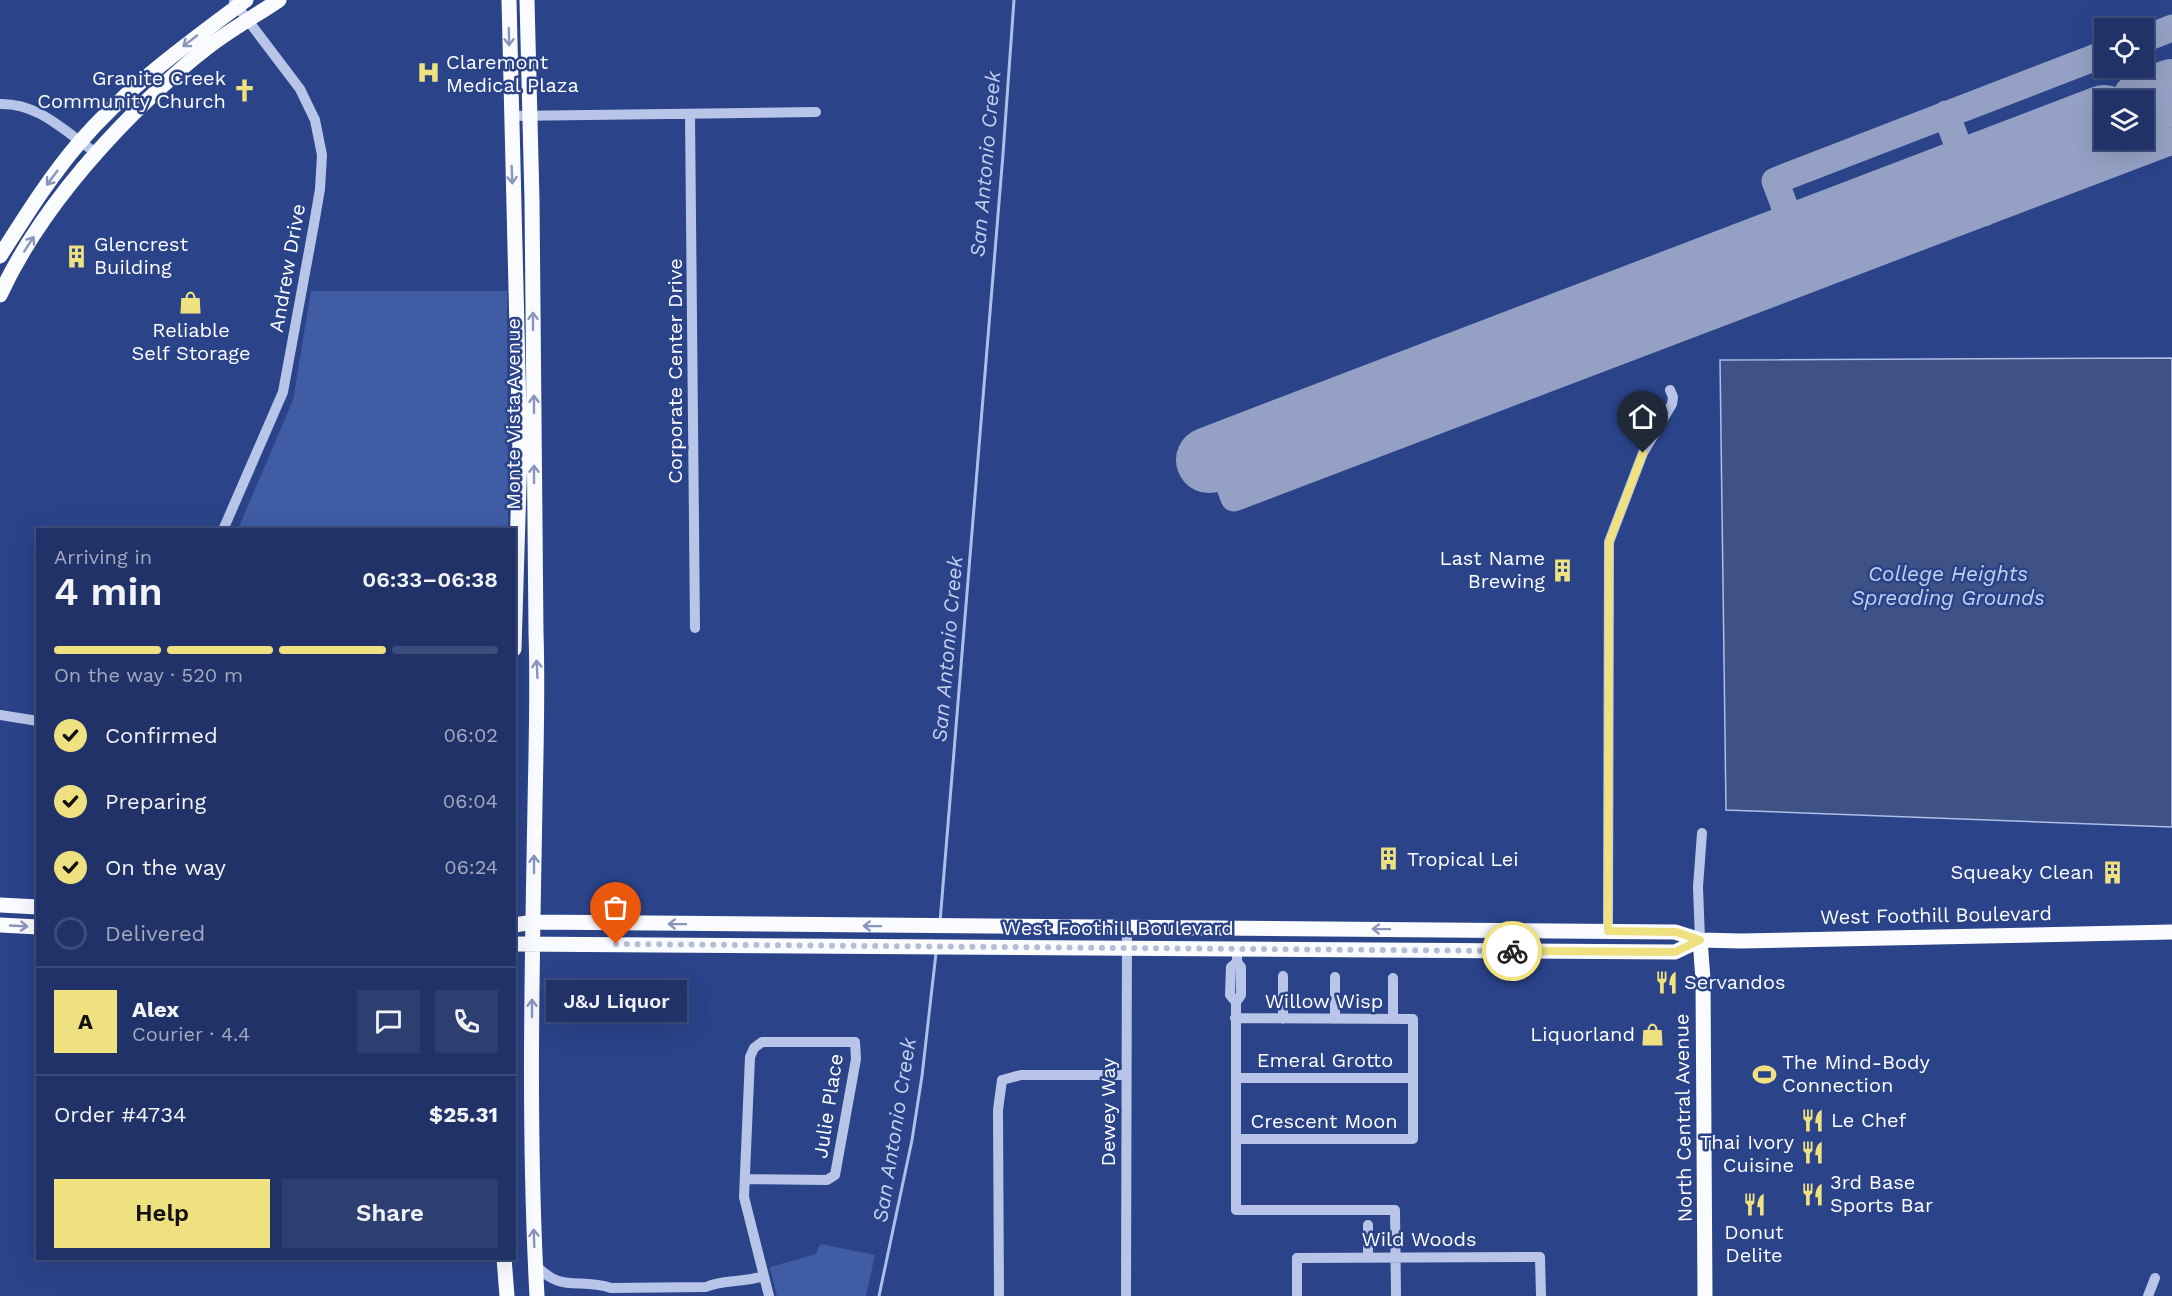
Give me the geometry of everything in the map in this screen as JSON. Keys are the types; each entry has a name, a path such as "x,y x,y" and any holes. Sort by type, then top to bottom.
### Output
{"main road":[{"path":"0,295 10,273 64,190 95,152 158,90 203,50 279,0"},
{"name":"Monte Vista Avenue","path":"509,0 510,116 520,453 516,584"},
{"name":"Monte Vista Avenue","path":"527,0 538,689 533,943 532,1187 537,1296"},
{"path":"0,256 48,182 80,142 147,76 235,2"},
{"path":"0,905 36,907"},
{"name":"West Foothill Boulevard","path":"516,925 534,922 1608,931 1676,932 1700,940 2172,932"},
{"path":"0,925 36,927"},
{"path":"727,945 741,936 786,933 792,925"},
{"path":"1388,950 1403,940 1456,940 1464,935 1465,930"},
{"path":"1492,951 1497,943 1503,941 1553,940 1563,931"},
{"name":"West Foothill Boulevard","path":"516,944 1127,949 1237,956 1388,950 1675,952 1700,940"},
{"name":"North Central Avenue","path":"1700,940 1705,1296"},
{"path":"504,1260 507,1296"}],"street":[{"name":"Andrew Drive","path":"224,528 283,392 316,213 322,154 315,120 300,89 235,2"},
{"path":"0,104 9,104 44,114 95,152"},
{"path":"510,116 816,112"},
{"name":"Corporate Center Drive","path":"690,114 695,628"},
{"path":"1608,931 1609,542 1643,453 1672,404 1673,397 1670,390"},
{"path":"0,715 36,721"},
{"path":"1700,940 1698,887 1702,833"},
{"name":"Dewey Way","path":"1126,1296 1127,928"},
{"path":"1237,956 1231,967 1236,982 1230,995 1236,1002 1236,1210 1395,1210 1396,1296"},
{"path":"1283,976 1283,1018"},
{"path":"1335,976 1335,1019"},
{"path":"1393,978 1393,1019"},
{"name":"Willow Wisp","path":"1235,1018 1413,1019 1413,1078"},
{"name":"Julie Place","path":"762,1042 855,1042 856,1059 836,1175 827,1180 745,1179 750,1057 754,1048 762,1042"},
{"path":"999,1296 998,1110 1002,1080 1021,1075 1125,1075"},
{"name":"Emeral Grotto","path":"1236,1078 1413,1078"},
{"name":"Crescent Moon","path":"1236,1139 1413,1139 1413,1078"},
{"path":"745,1179 744,1197 769,1296"},
{"path":"1368,1225 1368,1257"},
{"name":"Wild Woods","path":"1297,1296 1297,1258 1540,1257 1541,1296"},
{"path":"535,1263 551,1279 567,1284 602,1285 611,1292 707,1291 718,1282 751,1281 763,1276"},
{"path":"2148,1296 2155,1278"}],"shaded area":[{"path":"311,291 507,291 508,528 238,528 293,400"},
{"path":"820,1244 875,1255 866,1296 777,1296 770,1267 816,1254"}],"water":[{"name":"College Heights Spreading Grounds","path":"2172,358 2172,827 1726,810 1720,360"}],"waterway":[{"name":"San Antonio Creek","path":"940,922 1014,0"},
{"name":"San Antonio Creek","path":"879,1296 912,1140 936,953"}],"taxiway":[{"path":"2154,35 2172,28"},
{"path":"1812,278 1775,181 2094,58"},
{"path":"1946,114 1984,213"},
{"path":"1218,456 1234,498 2172,141"},
{"path":"1462,363 1478,405"}],"runway":[{"path":"2154,99 2172,92"},
{"path":"1209,460 2094,122"}],"way so far":[{"path":"616,944 1512,951"}],"place":[{"name":"Claremont Medical Plaza","path":"428,73"},
{"name":"Granite Creek Community Church","path":"244,90"},
{"name":"Glencrest Building","path":"76,256"},
{"name":"Reliable Self Storage","path":"191,302"},
{"name":"Last Name Brewing","path":"1563,570"},
{"name":"Tropical Lei","path":"1389,859"},
{"name":"Squeaky Clean","path":"2112,872"},
{"name":"J&J Liquor","path":"616,944"},
{"name":"Servandos","path":"1666,982"},
{"name":"Liquorland","path":"1653,1034"},
{"name":"The Mind-Body Connection","path":"1764,1074"},
{"name":"Le Chef","path":"1813,1120"},
{"name":"Thai Ivory Cuisine","path":"1812,1153"},
{"name":"3rd Base Sports Bar","path":"1812,1194"},
{"name":"Donut Delite","path":"1754,1204"}],"route":[{"path":"1512,951 1675,952 1700,940 1676,932 1608,931 1609,542 1643,453"}]}
